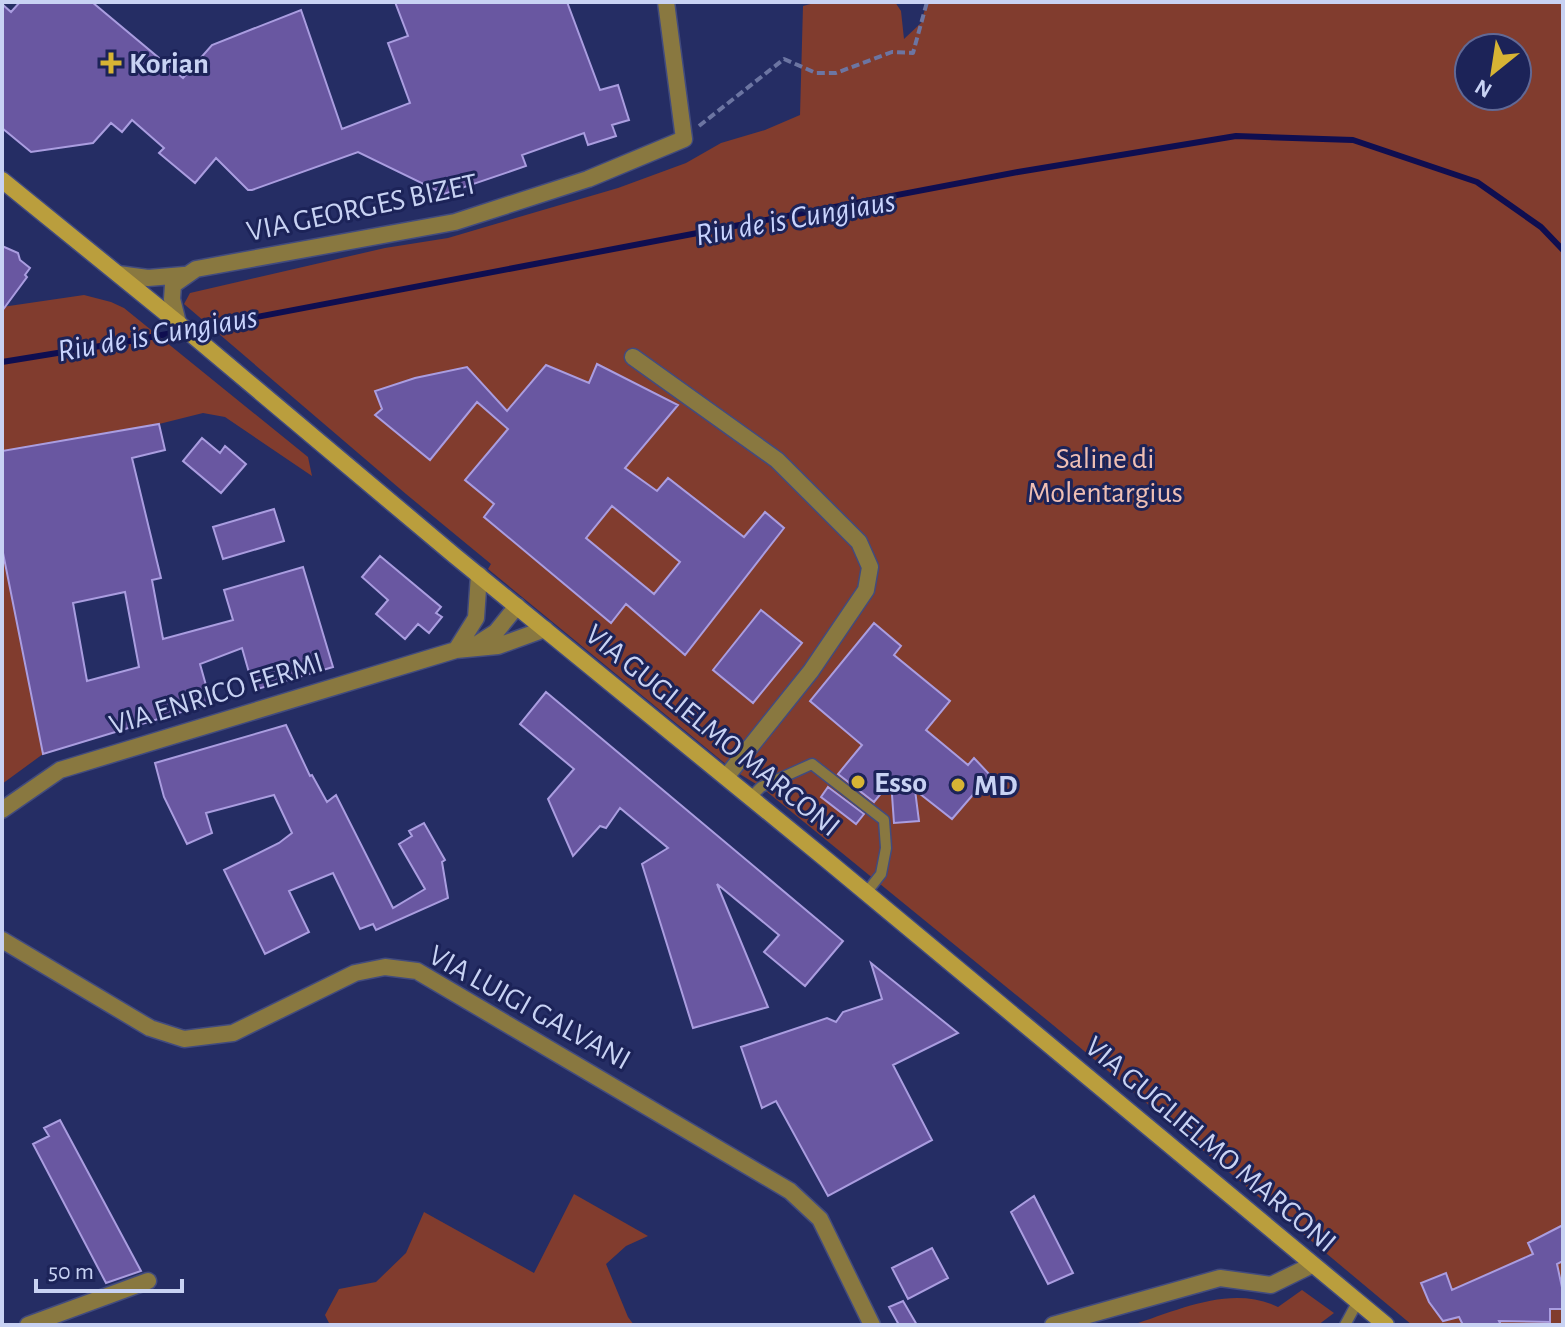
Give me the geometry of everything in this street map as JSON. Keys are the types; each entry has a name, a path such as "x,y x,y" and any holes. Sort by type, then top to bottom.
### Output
{"main road":[{"name":"VIA GUGLIELMO MARCONI","path":"2,180 1386,1325"}],"street":[{"path":"666,2 684,139"},
{"name":"VIA GEORGES BIZET","path":"118,274 156,278 185,275 196,269 455,222 588,179 684,139"},
{"path":"178,323 172,299 173,285 185,275"},
{"path":"633,357 777,460 859,542 870,567 866,590 811,671 726,777"},
{"path":"463,650 476,618 479,575"},
{"path":"463,650 496,632 517,606"},
{"name":"VIA ENRICO FERMI","path":"2,810 60,770 463,650 498,646 545,629"},
{"name":"VIA LUIGI GALVANI","path":"2,940 150,1028 184,1039 233,1033 355,973 385,967 417,971 790,1191 820,1219 872,1325"},
{"path":"1053,1325 1220,1278 1271,1285 1312,1265"},
{"path":"28,1325 148,1281"}],"lane":[{"path":"750,798 761,787 812,764 884,820 886,848 881,874 866,893"},
{"path":"1345,1325 1358,1301"}],"path":[{"path":"684,139 784,59 816,73 836,73 892,52 913,53 927,2"}],"green space":[{"name":"Saline di Molentargius","path":"818,2 895,2 901,11 904,39 921,23 927,2 1563,2 1563,1325 1412,1325 1053,1025 761,787 733,770 488,569 491,564 184,304 190,293 385,248 448,238 618,188 686,163 721,143 765,130 800,115 803,6"},
{"path":"84,295 124,308 308,457 312,476 225,417 203,413 159,424 2,451 2,307"},
{"path":"2,548 43,754 2,784"},
{"path":"574,1194 648,1236 626,1246 606,1264 634,1325 330,1325 325,1315 339,1289 376,1282 406,1253 424,1212 534,1273"},
{"path":"1302,1290 1334,1313 1318,1325 1132,1325 1186,1307 1224,1299 1242,1298 1278,1307"}],"building":[{"path":"20,2 92,2 183,78 212,45 301,10 342,129 410,103 388,43 408,36 395,2 567,2 600,90 618,85 629,120 612,125 616,136 588,145 584,133 522,155 526,166 444,194 358,152 252,190 248,190 216,158 195,183 159,153 164,148 132,120 122,132 111,123 93,143 31,152 2,128 2,4 11,12"},
{"path":"2,246 18,253 20,260 30,268 2,311"},
{"path":"597,364 678,405 625,468 657,491 668,478 744,537 765,512 784,528 685,655 626,604 611,623 484,517 494,504 465,480 508,429 477,402 430,460 375,415 382,409 375,391 415,378 467,367 507,411 546,365 589,383","holes":["612,506 680,562 654,594 586,538"]},
{"path":"159,424 165,450 132,458 161,578 152,580 163,639 233,620 224,590 303,567 333,667 254,690 242,648 200,664 211,703 43,754 2,548 2,451","holes":["125,592 139,667 87,681 73,603"]},
{"path":"202,438 220,453 225,446 246,464 221,493 183,461"},
{"path":"274,509 284,541 223,559 213,527"},
{"path":"380,556 441,607 436,613 442,617 429,633 418,624 405,639 376,614 388,600 362,577"},
{"path":"761,610 802,643 753,703 713,670"},
{"path":"874,623 901,646 894,655 950,701 926,730 968,765 974,758 990,775 952,819 915,790 919,821 894,823 891,781 874,802 838,774 862,745 810,701"},
{"path":"546,692 843,941 805,986 764,952 779,935 717,884 768,1007 693,1028 642,864 668,848 620,808 606,828 600,826 573,856 548,799 574,769 520,724"},
{"path":"286,725 310,776 327,802 336,795 393,908 425,889 399,844 412,836 409,831 424,823 445,860 442,862 448,898 376,930 373,924 360,929 333,873 289,891 309,932 265,954 224,870 279,843 292,833 274,795 206,813 212,833 187,844 164,797 155,763"},
{"path":"828,787 864,814 856,824 821,797"},
{"path":"871,963 958,1033 893,1065 932,1140 828,1196 776,1101 762,1108 741,1047 827,1018 836,1022 843,1012 882,999"},
{"path":"60,1120 141,1271 106,1283 33,1144 49,1136 44,1128"},
{"path":"1034,1196 1073,1273 1048,1284 1011,1212"},
{"path":"1563,1225 1563,1261 1557,1264 1563,1309 1550,1309 1550,1322 1499,1321 1501,1325 1463,1325 1459,1317 1443,1321 1429,1302 1421,1283 1446,1273 1452,1290 1533,1254 1528,1243"},
{"path":"932,1248 948,1278 908,1299 892,1268"},
{"path":"903,1301 917,1325 899,1325 889,1307"}],"waterway":[{"name":"Riu de is Cungiaus","path":"2,362 125,342 1018,172 1236,136 1353,140 1477,182 1541,227 1563,250"}],"place":[{"name":"Korian","path":"111,63"},
{"name":"Esso","path":"858,782"},
{"name":"MD","path":"958,785"}]}
